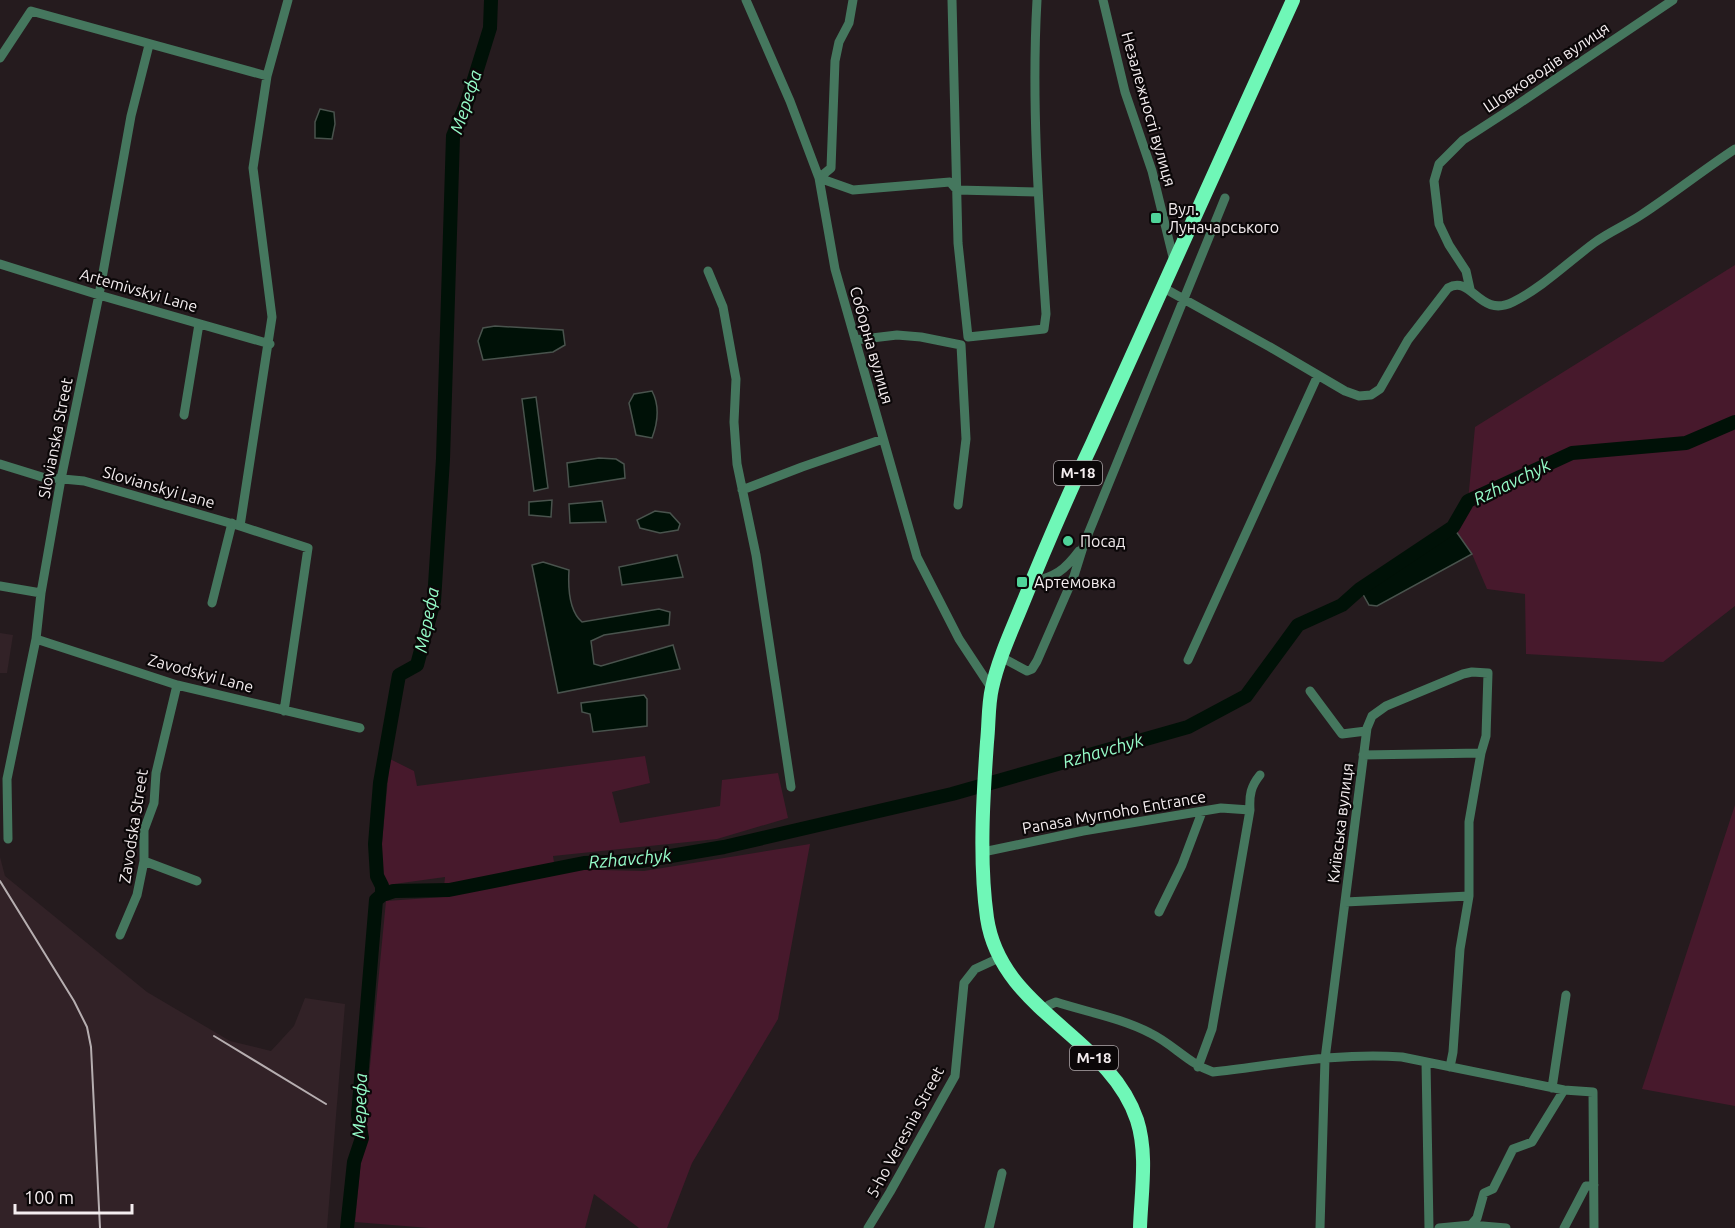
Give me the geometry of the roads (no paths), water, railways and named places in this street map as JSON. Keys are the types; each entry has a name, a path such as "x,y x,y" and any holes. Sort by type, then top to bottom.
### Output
{"highway":[{"name":"М-18","path":"1140,1228 1141,1140 1138,1123 1130,1102 1101,1064 1042,1011 1015,982 999,957 987,920 983,852 986,761 992,689 1001,657 1059,517 1293,0"}],"street":[{"path":"212,603 236,524 270,344 272,317 253,168 267,76 288,0"},
{"name":"Соборна вулиця","path":"746,0 790,100 819,178 835,269 917,556 958,639 992,689"},
{"path":"819,178 831,168 835,61 839,42 849,23 853,0"},
{"path":"952,0 957,243 968,337"},
{"path":"958,505 966,439 961,345 968,337 1044,329 1046,314 1037,192 1035,38 1037,0"},
{"name":"Незалежності вулиця","path":"1103,0 1125,92 1152,171 1174,261"},
{"name":"Шовководів вулиця","path":"1466,271 1439,224 1434,181 1439,164 1462,140 1673,0"},
{"path":"0,58 31,11 267,76"},
{"name":"Slovianska Street","path":"8,839 7,779 36,639 41,593 131,116 149,45"},
{"path":"1466,271 1470,289 1478,298 1489,304 1501,305 1513,302 1553,277 1595,242 1640,216 1735,149"},
{"path":"819,178 853,190 950,182 957,190 1037,192"},
{"path":"1001,657 1027,671 1032,669 1074,576 1084,544 1225,198"},
{"name":"Artemivskyi Lane","path":"0,264 270,344"},
{"path":"708,271 723,307 736,379 734,423 737,464 756,555 791,787"},
{"path":"1162,287 1345,391 1359,396 1371,395 1380,389 1408,340 1444,292 1462,280 1466,271"},
{"path":"1456,285 1470,289"},
{"path":"184,415 200,324"},
{"path":"855,340 897,335 961,345"},
{"path":"1188,660 1318,375"},
{"path":"742,490 883,439"},
{"name":"Slovianskyi Lane","path":"0,464 42,477 84,481 236,524 308,548 284,711"},
{"path":"1031,583 1049,578 1066,568 1084,544"},
{"path":"0,586 41,593"},
{"name":"Zavodskyi Lane","path":"36,639 177,685 360,728"},
{"name":"Київська вулиця","path":"1320,1228 1325,1059 1366,731 1372,716 1386,706 1462,674 1488,673 1486,736 1481,753"},
{"name":"Zavodska Street","path":"120,935 137,895 144,861 144,830 154,803 156,773 177,685"},
{"path":"1310,691 1342,734 1366,731"},
{"path":"1363,755 1481,753 1469,822 1469,896 1460,949 1450,1067"},
{"path":"1198,1067 1212,1029 1250,810 1249,797 1253,783 1260,775"},
{"name":"Panasa Myrnoho Entrance","path":"983,852 1083,831 1221,808 1250,810"},
{"path":"1160,912 1182,865 1202,812"},
{"path":"144,861 197,880"},
{"path":"1345,902 1469,896"},
{"name":"5-ho Veresnia Street","path":"868,1228 955,1076 964,982 975,969 999,957"},
{"path":"1552,1088 1566,995"},
{"path":"1042,1011 1056,1002 1127,1023 1168,1043 1198,1067 1213,1072 1377,1055 1402,1057 1552,1088 1593,1092 1594,1228"},
{"path":"1426,1062 1429,1228"},
{"path":"1471,1225 1477,1218 1484,1193 1493,1189 1513,1149 1532,1142 1564,1090"},
{"path":"989,1228 1002,1173"},
{"path":"1564,1228 1586,1186 1594,1185"},
{"path":"1439,1228 1471,1225 1506,1228"}],"waterway":[{"name":"Мерефа","path":"347,1228 354,1162 362,1138 358,1115 376,900 382,895 382,886 377,876 375,844 380,783 399,675 417,665 434,601 443,459 453,136 466,105 490,28 491,0"},
{"name":"Rzhavchyk","path":"382,895 394,891 449,890 584,863 641,861 724,847 952,794 1188,727 1246,696 1298,625 1342,605 1360,589 1453,527 1468,501 1572,453 1686,443 1735,422"}],"railway":[{"path":"0,881 74,1001 87,1027 91,1047 100,1228"},
{"path":"214,1036 326,1104"}],"place":[{"name":"Вул. Луначарського","path":"1156,218"},
{"name":"Посад","path":"1068,541"},
{"name":"Артемовка","path":"1022,582"}]}
